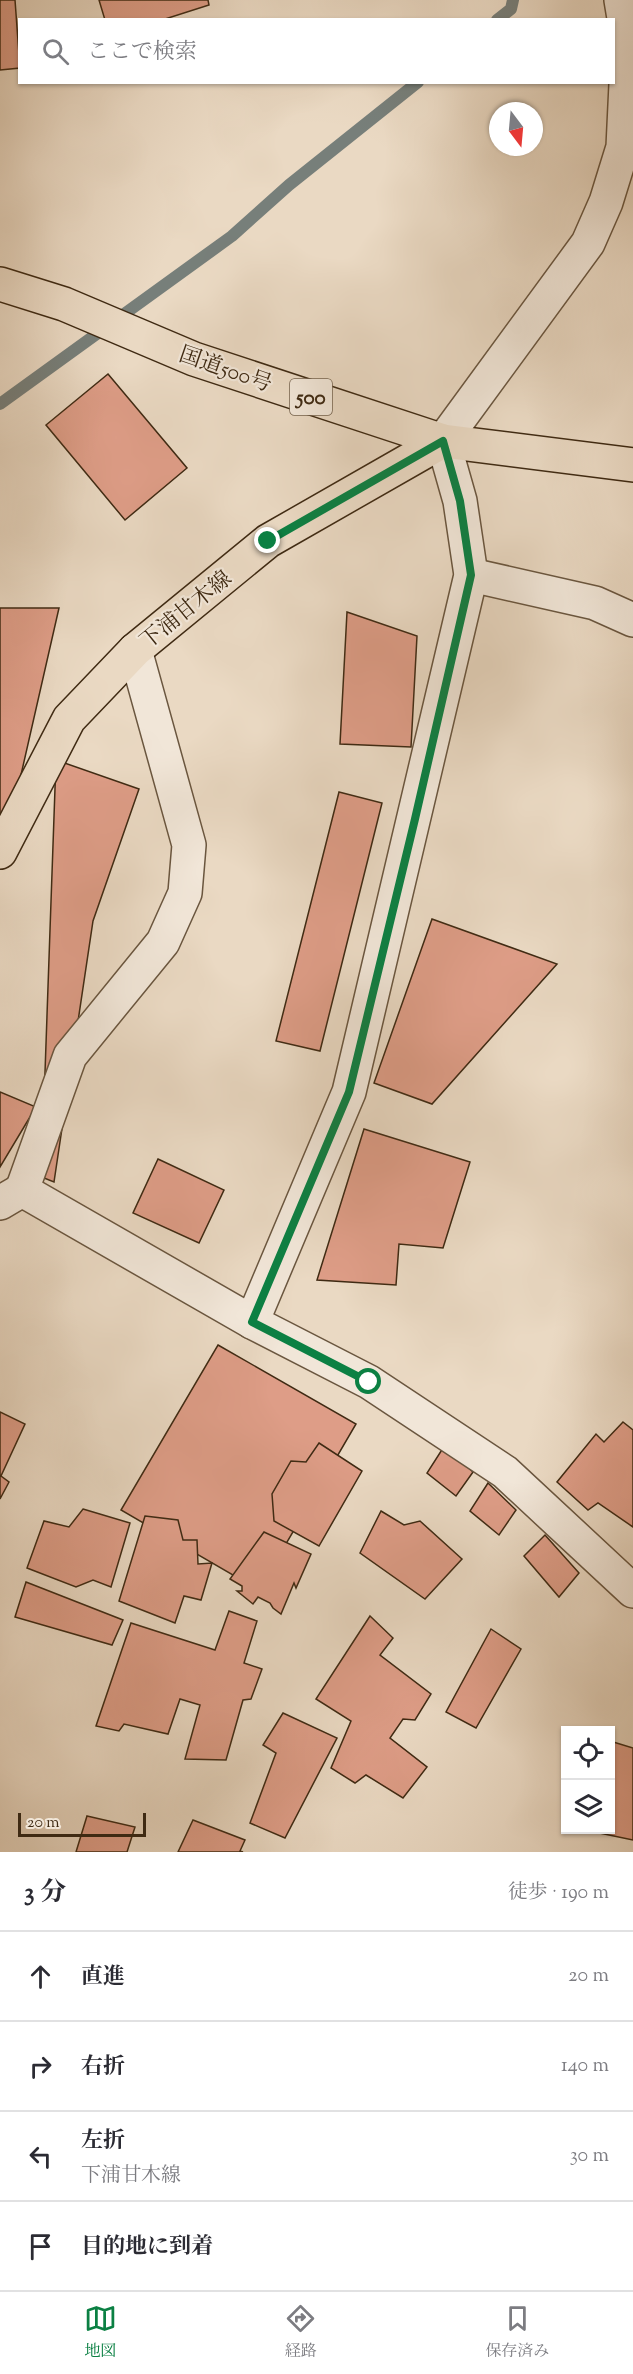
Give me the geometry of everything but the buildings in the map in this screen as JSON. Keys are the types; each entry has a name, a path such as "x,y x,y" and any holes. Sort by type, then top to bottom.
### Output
{"main road":[{"name":"国道500号","path":"0,284 64,304 194,359 443,441 633,465"},
{"name":"下浦甘木線","path":"0,852 69,718 135,650 268,541 443,441"}],"street":[{"path":"252,1322 349,1092 471,575 460,501 443,441 588,243 606,202 623,147 628,42 621,0"},
{"path":"471,575 595,603 633,620"},
{"path":"135,650 189,845 185,893 163,942 70,1056 11,1196 369,1382 505,1472 633,1591"}],"waterway":[{"path":"500,18 511,9 513,0"},
{"path":"0,404 232,236 289,185 415,84"}],"route":[{"path":"268,541 443,441 460,501 471,575 349,1092 252,1322 369,1382"}]}
